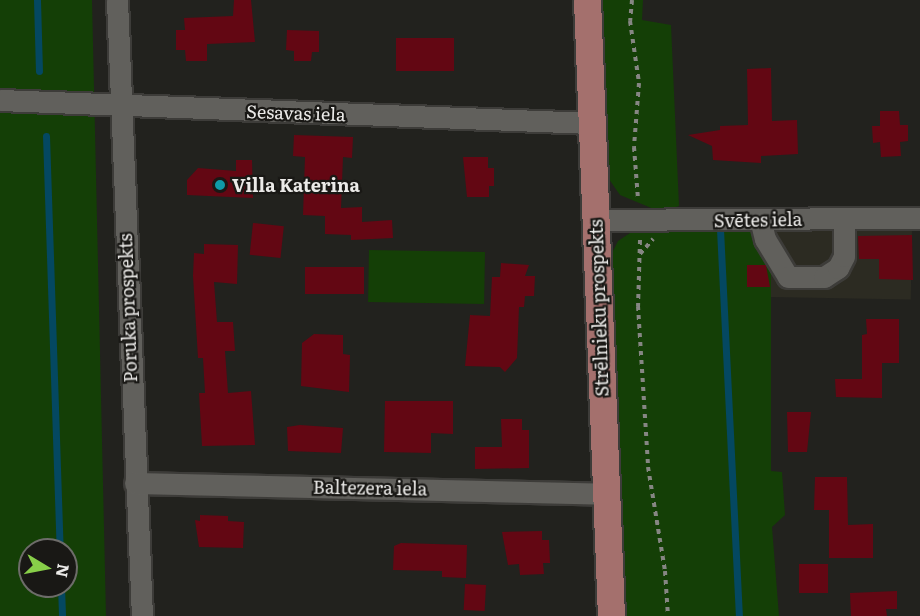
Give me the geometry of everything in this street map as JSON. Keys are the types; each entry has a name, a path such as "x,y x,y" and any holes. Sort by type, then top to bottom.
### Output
{"main road":[{"name":"Strēlnieku prospekts","path":"587,0 611,616"}],"street":[{"name":"Poruka prospekts","path":"117,0 142,616"},
{"name":"Sesavas iela","path":"0,100 121,107 591,123"},
{"name":"Svētes iela","path":"596,220 920,218"},
{"path":"760,219 765,239 788,277 824,277 838,268 844,256 844,219"},
{"name":"Baltezera iela","path":"135,483 606,494"}],"path":[{"path":"632,0 630,21 639,83 634,147 640,221 638,306 648,467 668,616"}],"shaded area":[{"path":"771,227 912,229 911,299 770,297"}],"green space":[{"path":"0,0 92,0 106,616 0,616"},
{"path":"598,0 643,0 642,20 671,25 679,206 661,212 620,195 604,172"},
{"path":"771,227 771,471 782,472 785,515 772,527 779,616 623,616 608,261 618,241 633,231"},
{"path":"369,250 485,252 484,304 368,302"}],"building":[{"path":"234,0 251,0 255,42 207,44 207,61 186,61 185,50 176,50 176,30 185,30 184,18 233,16"},
{"path":"287,30 319,31 319,52 312,52 311,61 294,61 294,51 286,50"},
{"path":"396,38 454,38 454,71 396,71"},
{"path":"771,68 772,121 797,120 798,154 761,156 761,163 713,160 712,146 688,135 720,130 720,126 748,125 747,69"},
{"path":"880,111 899,111 900,125 908,125 908,141 900,142 901,156 881,157 880,142 873,143 872,126 880,126"},
{"path":"294,135 353,137 352,158 343,157 341,208 362,207 362,222 392,220 393,238 351,240 351,235 325,234 325,216 303,215 305,157 293,156"},
{"path":"463,157 488,157 488,168 494,168 494,186 489,186 489,197 467,197"},
{"name":"Villa Katerina","path":"236,160 252,160 253,198 187,195 187,180 198,168 236,171"},
{"path":"253,223 284,226 280,258 250,255"},
{"path":"912,235 913,280 879,279 879,259 859,259 858,236"},
{"path":"204,244 238,245 237,284 214,282 217,322 233,322 235,351 225,351 228,393 251,391 255,445 202,446 199,393 205,393 203,358 198,358 193,276 194,253 204,254"},
{"path":"501,263 529,265 525,276 535,276 534,296 525,296 524,307 519,307 517,358 505,372 500,367 465,366 470,315 490,316 492,277 500,277"},
{"path":"747,265 766,265 770,287 747,287"},
{"path":"305,267 364,267 364,294 305,294"},
{"path":"866,319 899,319 899,363 882,363 882,398 836,397 835,379 862,379 862,335 867,334"},
{"path":"314,334 343,335 343,354 350,355 349,392 301,386 302,343"},
{"path":"385,401 453,401 453,434 431,433 431,453 384,452"},
{"path":"787,412 811,412 807,452 788,452"},
{"path":"501,419 522,419 522,430 529,430 529,468 475,469 475,447 502,447"},
{"path":"300,425 343,428 341,453 288,451 287,427"},
{"path":"815,477 847,477 848,525 873,524 873,558 829,558 829,510 814,510"},
{"path":"200,515 228,516 228,521 244,522 243,548 199,547 195,520 200,521"},
{"path":"542,531 542,540 549,540 550,563 543,563 544,574 520,575 519,564 508,565 502,532"},
{"path":"401,543 467,545 466,578 442,577 442,571 393,570 394,546"},
{"path":"799,564 828,564 828,593 799,593"},
{"path":"465,584 486,585 485,611 464,610"},
{"path":"897,591 897,609 886,609 887,616 851,616 850,593"}],"waterway":[{"path":"37,0 39,71"},
{"path":"46,136 60,538"},
{"path":"720,229 739,616"},
{"path":"61,598 62,616"}],"place":[{"name":"Villa Katerina","path":"220,185"}]}
